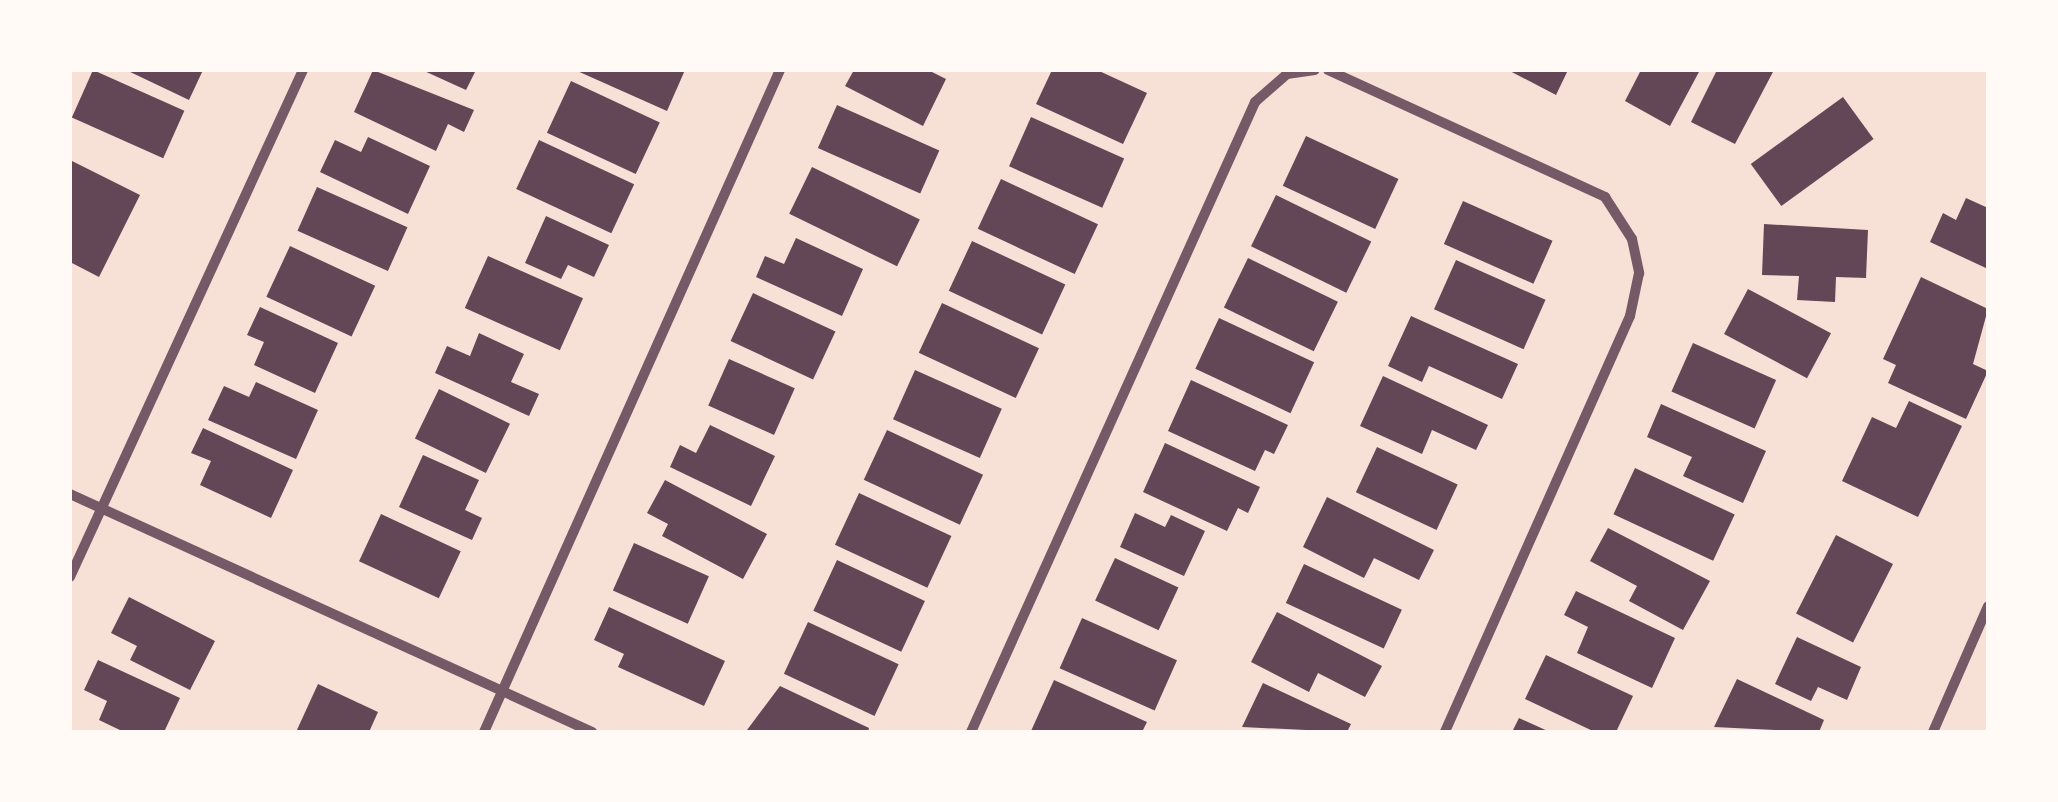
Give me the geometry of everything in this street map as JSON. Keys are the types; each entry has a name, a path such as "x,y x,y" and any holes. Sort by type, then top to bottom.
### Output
{"street":[{"path":"70,578 304,70"},
{"path":"484,732 780,70"},
{"path":"970,732 1255,102 1286,74 1315,70"},
{"path":"1328,70 1605,197 1632,239 1638,273 1630,316 1445,732"},
{"path":"70,494 592,732"},
{"path":"1933,732 1988,606"}],"building":[{"path":"93,70 184,111 163,158 72,118"},
{"path":"126,70 203,70 189,100"},
{"path":"373,70 474,110 464,132 448,124 436,151 354,112"},
{"path":"422,70 476,70 466,90"},
{"path":"575,70 685,70 667,111"},
{"path":"854,70 928,70 946,79 923,126 845,86"},
{"path":"1052,70 1097,70 1147,93 1123,144 1036,104"},
{"path":"1508,70 1568,70 1556,95"},
{"path":"1641,70 1700,70 1670,126 1625,101"},
{"path":"1717,70 1774,70 1735,144 1691,122"},
{"path":"571,81 660,122 636,174 547,133"},
{"path":"1843,97 1874,139 1781,206 1751,164"},
{"path":"837,105 939,151 920,193 818,148"},
{"path":"1031,117 1124,158 1102,208 1009,166"},
{"path":"1306,136 1398,179 1375,229 1283,186"},
{"path":"368,137 430,166 408,214 320,172 335,140 361,152"},
{"path":"539,140 634,184 611,233 516,189"},
{"path":"70,160 140,195 99,277 70,262"},
{"path":"812,167 920,220 897,266 789,214"},
{"path":"1001,179 1098,224 1075,274 978,229"},
{"path":"317,187 407,227 388,271 297,231"},
{"path":"1276,195 1371,241 1346,293 1251,246"},
{"path":"1966,198 1988,208 1988,269 1930,242 1943,213 1956,220"},
{"path":"1463,201 1553,241 1533,284 1444,244"},
{"path":"546,216 609,245 594,277 568,265 561,279 525,263"},
{"path":"1764,224 1868,230 1866,278 1836,277 1835,302 1797,300 1799,276 1762,275"},
{"path":"796,238 863,269 842,316 756,277 765,256 784,264"},
{"path":"972,241 1065,285 1042,334 949,291"},
{"path":"290,246 375,286 352,336 266,297"},
{"path":"488,256 583,298 560,350 465,308"},
{"path":"1248,258 1338,302 1314,351 1224,307"},
{"path":"1456,260 1546,300 1524,349 1434,309"},
{"path":"1921,277 1988,309 1973,364 1988,371 1966,419 1888,383 1896,365 1883,359"},
{"path":"1748,289 1831,333 1807,378 1724,334"},
{"path":"753,293 835,331 813,379 731,341"},
{"path":"942,303 1039,348 1016,398 919,353"},
{"path":"260,307 338,343 315,393 254,365 264,342 247,335"},
{"path":"1411,316 1518,364 1502,399 1429,366 1422,382 1388,366"},
{"path":"1219,318 1314,362 1290,413 1195,369"},
{"path":"479,333 524,354 511,382 539,394 529,416 435,373 447,346 470,356"},
{"path":"1693,343 1776,380 1755,428 1671,391"},
{"path":"729,359 795,388 774,435 708,406"},
{"path":"915,370 1002,409 980,458 893,419"},
{"path":"1383,376 1488,425 1476,450 1432,430 1422,454 1360,426"},
{"path":"1191,380 1288,425 1274,454 1265,450 1255,471 1168,431"},
{"path":"256,382 318,410 296,459 208,420 224,386 249,397"},
{"path":"439,389 510,424 486,473 415,438"},
{"path":"1909,401 1962,426 1918,517 1842,481 1872,417 1896,428"},
{"path":"1661,404 1766,451 1743,503 1683,476 1692,457 1647,437"},
{"path":"710,425 775,456 751,506 670,467 680,445 696,453"},
{"path":"203,428 293,470 271,518 200,485 211,461 191,453"},
{"path":"887,430 983,475 960,525 864,480"},
{"path":"1165,443 1260,487 1248,513 1238,508 1227,531 1143,492"},
{"path":"1377,447 1458,485 1437,530 1356,492"},
{"path":"423,455 479,480 465,510 482,518 472,540 399,507"},
{"path":"1635,468 1735,514 1713,561 1613,514"},
{"path":"665,480 767,534 743,579 662,536 668,524 647,513"},
{"path":"859,493 951,536 927,588 835,545"},
{"path":"1327,497 1434,550 1419,580 1374,558 1364,578 1303,547"},
{"path":"1135,513 1165,527 1171,515 1205,531 1184,576 1120,547"},
{"path":"381,514 461,551 439,598 359,561"},
{"path":"1608,528 1710,581 1683,630 1629,601 1637,586 1590,561"},
{"path":"1836,535 1893,564 1853,642 1796,613"},
{"path":"634,543 709,576 688,624 613,591"},
{"path":"1115,558 1178,588 1159,630 1095,601"},
{"path":"837,560 925,601 901,652 813,611"},
{"path":"1304,564 1402,610 1384,649 1286,603"},
{"path":"1576,591 1675,638 1652,688 1577,653 1588,627 1564,615"},
{"path":"129,597 215,641 190,690 130,660 137,646 111,633"},
{"path":"609,607 725,661 704,706 618,667 624,654 594,640"},
{"path":"1277,612 1382,666 1365,697 1318,673 1309,692 1251,662"},
{"path":"1082,618 1177,660 1155,711 1060,668"},
{"path":"808,622 899,664 875,716 784,674"},
{"path":"1797,637 1861,667 1847,700 1818,687 1811,701 1775,684"},
{"path":"1546,655 1633,696 1616,732 1595,732 1525,699"},
{"path":"98,660 180,698 164,732 124,732 99,720 107,701 84,690"},
{"path":"1737,679 1824,720 1819,732 1714,727"},
{"path":"1054,680 1147,722 1142,732 1031,731"},
{"path":"1263,683 1351,724 1347,732 1242,727"},
{"path":"318,684 378,712 369,732 296,732"},
{"path":"780,686 869,728 868,732 747,730"},
{"path":"1519,718 1550,732 1512,732"}]}
